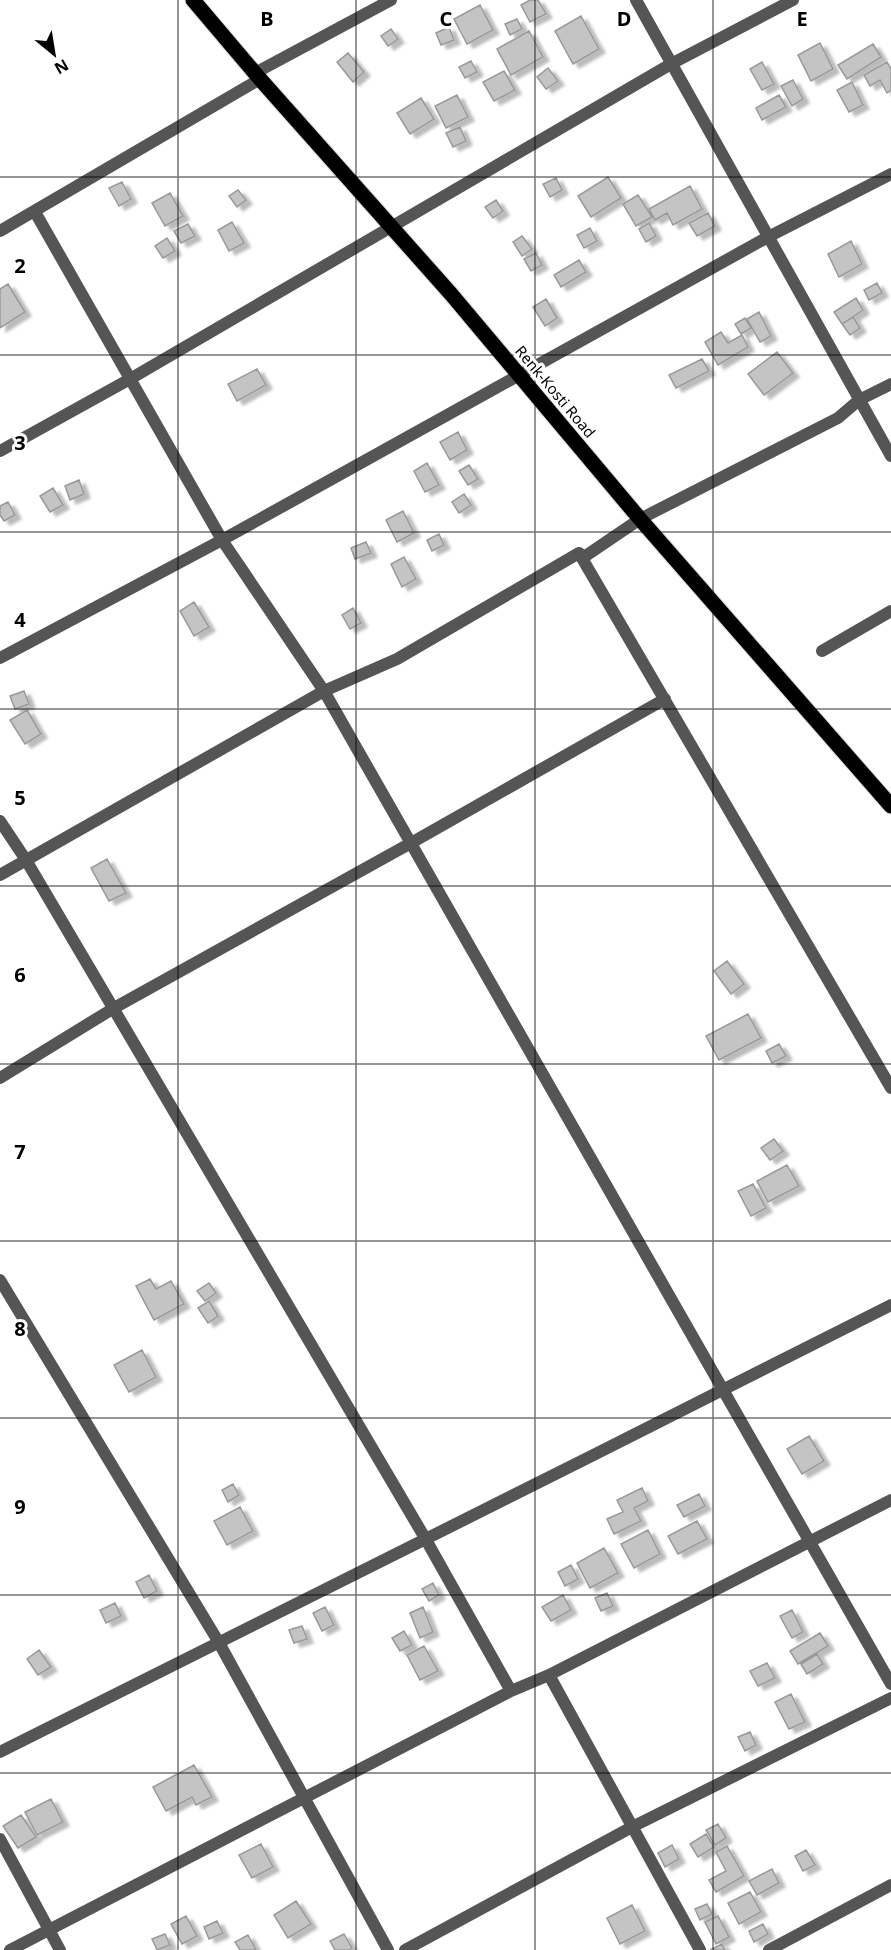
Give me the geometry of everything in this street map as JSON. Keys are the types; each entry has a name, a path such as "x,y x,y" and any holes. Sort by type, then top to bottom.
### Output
{"main road":[{"name":"Renk-Kosti Road","path":"193,0 257,76 451,294 640,519 891,806"}],"street":[{"path":"0,231 35,212 257,76 391,0"},
{"path":"636,0 891,456"},
{"path":"0,451 130,379 671,64 794,0"},
{"path":"0,658 222,540 768,237 891,174"},
{"path":"35,212 222,540 324,691 891,1684"},
{"path":"579,553 584,557 640,519 838,418 859,400 891,384"},
{"path":"0,876 324,691 397,659 579,553"},
{"path":"579,553 891,1088"},
{"path":"822,651 891,611"},
{"path":"0,1078 114,1008 664,699"},
{"path":"0,820 114,1008 425,1538 511,1691"},
{"path":"0,1280 218,1641 388,1950"},
{"path":"0,1752 891,1305"},
{"path":"10,1950 511,1691 549,1675 891,1500"},
{"path":"549,1675 700,1950"},
{"path":"405,1950 632,1827 891,1698"},
{"path":"0,1839 60,1950"},
{"path":"769,1950 891,1885"}],"building":[{"path":"530,0 538,0 546,14 530,22 521,5"},
{"path":"480,5 493,30 467,44 454,19"},
{"path":"581,16 599,49 573,64 555,31"},
{"path":"517,19 522,29 510,35 505,24"},
{"path":"449,27 454,40 441,45 436,33"},
{"path":"391,29 398,39 388,46 381,36"},
{"path":"529,31 543,57 511,75 497,49"},
{"path":"820,43 833,69 811,81 798,55"},
{"path":"873,44 881,57 847,79 838,65"},
{"path":"348,53 364,72 353,82 337,62"},
{"path":"471,61 477,72 465,78 459,67"},
{"path":"762,62 774,84 762,90 750,69"},
{"path":"887,62 891,69 891,90 887,93 880,80 870,86 864,75"},
{"path":"548,68 558,81 546,89 537,77"},
{"path":"504,71 515,90 494,101 483,82"},
{"path":"793,80 803,99 792,106 781,86"},
{"path":"852,82 863,105 849,112 837,90"},
{"path":"457,95 468,117 446,128 435,106"},
{"path":"779,95 786,107 762,120 756,108"},
{"path":"421,98 434,119 410,134 397,113"},
{"path":"460,127 466,141 453,147 446,133"},
{"path":"608,177 621,198 591,217 578,196"},
{"path":"556,178 562,190 550,197 543,184"},
{"path":"122,182 131,199 119,206 109,188"},
{"path":"690,186 702,209 673,225 667,213 655,220 649,209"},
{"path":"238,190 246,200 237,207 229,196"},
{"path":"170,193 183,216 165,226 152,203"},
{"path":"638,195 652,217 636,226 623,204"},
{"path":"496,200 503,211 493,218 485,207"},
{"path":"708,213 715,226 697,236 689,223"},
{"path":"232,222 244,243 229,251 218,230"},
{"path":"649,223 656,236 646,242 639,229"},
{"path":"188,224 195,236 181,243 174,231"},
{"path":"590,228 597,241 584,248 577,235"},
{"path":"522,236 532,249 522,256 513,242"},
{"path":"167,238 175,251 163,258 155,246"},
{"path":"851,241 862,264 839,277 828,254"},
{"path":"536,253 542,265 531,271 524,259"},
{"path":"579,260 586,272 561,287 554,275"},
{"path":"877,283 882,293 869,300 864,290"},
{"path":"8,284 25,312 0,328 0,289"},
{"path":"856,298 863,310 842,324 834,312"},
{"path":"546,299 557,318 545,326 533,307"},
{"path":"759,312 771,336 760,342 747,319"},
{"path":"853,317 860,328 850,335 842,324"},
{"path":"745,318 751,328 741,334 735,324"},
{"path":"721,332 728,343 742,335 748,347 718,365 705,342"},
{"path":"777,352 793,373 764,395 748,374"},
{"path":"702,359 709,371 676,388 669,375"},
{"path":"257,369 266,385 237,401 228,384"},
{"path":"458,432 467,450 450,460 440,442"},
{"path":"427,463 439,485 425,492 414,471"},
{"path":"469,465 478,479 468,485 459,471"},
{"path":"79,480 84,494 70,500 65,486"},
{"path":"53,488 63,505 50,512 40,496"},
{"path":"464,494 471,505 459,513 452,502"},
{"path":"8,502 15,515 4,521 0,515 0,506"},
{"path":"403,511 414,533 397,542 386,520"},
{"path":"439,534 444,545 432,551 427,540"},
{"path":"366,542 371,553 355,559 351,548"},
{"path":"404,557 416,579 402,587 391,564"},
{"path":"194,602 209,627 194,636 180,611"},
{"path":"353,608 361,623 350,629 342,615"},
{"path":"24,691 29,704 15,709 10,696"},
{"path":"27,710 41,734 25,744 10,720"},
{"path":"107,859 126,893 109,901 91,868"},
{"path":"727,961 744,984 731,994 714,971"},
{"path":"748,1014 761,1038 719,1060 706,1036"},
{"path":"779,1044 786,1056 772,1063 766,1051"},
{"path":"774,1139 783,1151 770,1160 761,1148"},
{"path":"787,1165 799,1186 768,1202 757,1181"},
{"path":"753,1184 766,1208 751,1216 738,1191"},
{"path":"150,1279 156,1289 171,1281 184,1304 154,1320 136,1286"},
{"path":"209,1283 216,1293 205,1301 197,1291"},
{"path":"209,1301 218,1316 208,1323 198,1308"},
{"path":"142,1350 156,1377 129,1392 114,1365"},
{"path":"809,1436 824,1461 802,1474 787,1449"},
{"path":"233,1484 239,1495 228,1502 222,1490"},
{"path":"642,1488 648,1501 634,1508 641,1521 614,1534 607,1519 623,1512 617,1500"},
{"path":"699,1494 705,1506 684,1517 677,1505"},
{"path":"240,1507 253,1531 227,1545 214,1521"},
{"path":"697,1521 707,1539 678,1554 668,1536"},
{"path":"648,1530 660,1554 634,1568 621,1544"},
{"path":"604,1548 618,1573 590,1588 577,1563"},
{"path":"571,1565 578,1579 565,1586 558,1572"},
{"path":"149,1575 157,1591 144,1598 136,1582"},
{"path":"433,1583 439,1595 429,1601 422,1589"},
{"path":"607,1593 613,1606 601,1611 595,1598"},
{"path":"563,1595 571,1610 551,1621 542,1607"},
{"path":"115,1603 121,1616 106,1623 100,1610"},
{"path":"325,1607 334,1625 322,1631 313,1613"},
{"path":"423,1607 433,1632 420,1638 410,1613"},
{"path":"792,1610 803,1632 792,1638 780,1616"},
{"path":"302,1626 307,1639 294,1643 289,1630"},
{"path":"404,1631 412,1645 400,1651 392,1638"},
{"path":"820,1633 828,1646 798,1664 790,1651"},
{"path":"424,1646 438,1671 420,1680 407,1655"},
{"path":"39,1650 51,1667 38,1675 27,1659"},
{"path":"817,1654 823,1664 807,1674 801,1664"},
{"path":"767,1663 775,1678 758,1686 750,1671"},
{"path":"791,1694 805,1722 789,1729 775,1702"},
{"path":"750,1732 756,1745 745,1751 738,1737"},
{"path":"194,1765 212,1797 196,1805 192,1797 166,1811 153,1787"},
{"path":"51,1799 63,1822 37,1835 25,1812"},
{"path":"21,1815 36,1837 18,1848 3,1826"},
{"path":"718,1824 726,1838 715,1845 706,1830"},
{"path":"706,1834 714,1847 698,1857 690,1844"},
{"path":"261,1844 273,1867 252,1878 239,1855"},
{"path":"672,1845 679,1859 665,1867 658,1853"},
{"path":"727,1846 744,1876 716,1892 709,1880 726,1871 716,1852"},
{"path":"806,1850 815,1865 803,1871 795,1856"},
{"path":"772,1869 779,1883 757,1895 749,1881"},
{"path":"750,1892 761,1912 739,1924 728,1903"},
{"path":"296,1901 311,1924 288,1938 274,1915"},
{"path":"707,1904 712,1914 700,1920 695,1909"},
{"path":"632,1905 645,1931 620,1944 607,1918"},
{"path":"186,1916 197,1936 182,1944 171,1924"},
{"path":"718,1916 729,1937 716,1944 705,1922"},
{"path":"217,1921 223,1933 209,1939 204,1927"},
{"path":"763,1924 768,1934 754,1942 749,1931"},
{"path":"165,1934 170,1945 157,1950 152,1939"},
{"path":"344,1934 352,1948 335,1950 330,1941"},
{"path":"248,1935 256,1950 240,1950 235,1942"},
{"path":"722,1944 725,1950 710,1950"}]}
